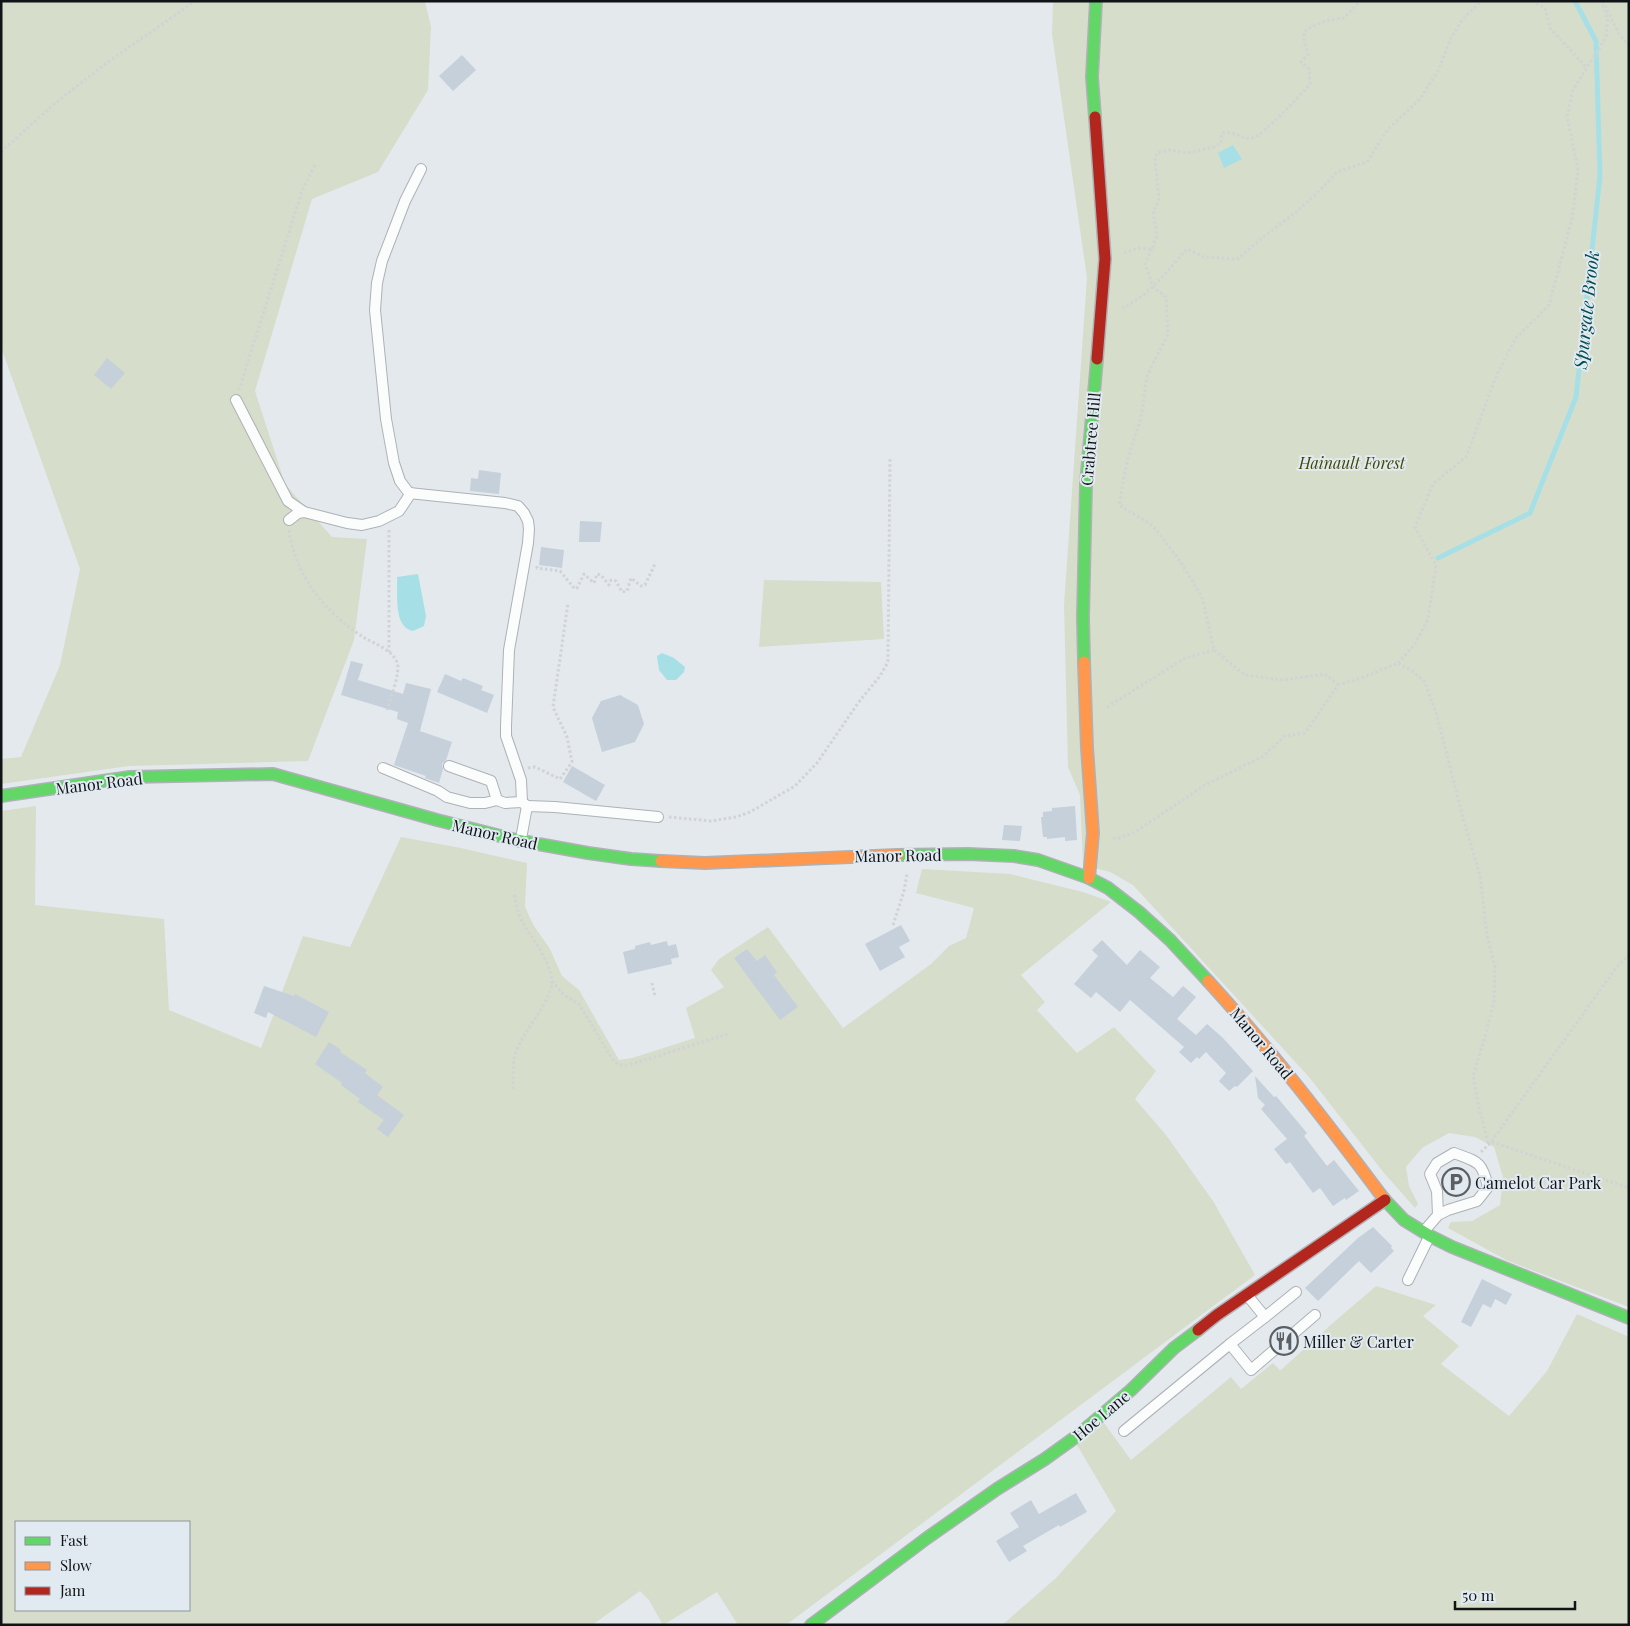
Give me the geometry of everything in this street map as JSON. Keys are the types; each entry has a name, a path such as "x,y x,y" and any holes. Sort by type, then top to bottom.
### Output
{"street":[{"name":"Crabtree Hill","path":"1089,878 1093,833 1087,748 1083,617 1086,484 1105,259 1092,77 1096,1"},
{"name":"Manor Road","path":"1,796 130,777 273,774 437,820 588,854 705,863 911,854 1014,856 1038,860 1089,878 1108,888 1139,912 1170,940 1238,1014 1321,1114 1385,1200 1404,1220 1460,1250 1629,1318"},
{"name":"Hoe Lane","path":"811,1625 927,1538 1077,1436 1131,1390 1174,1348 1247,1294 1385,1200"}],"lane":[{"path":"420,170 382,261 376,283 375,310 386,419 394,463 400,481 411,493 518,506 524,512 528,521 528,543 510,650 506,726 506,736 521,780 524,804 520,840"},
{"path":"236,400 288,501 304,512 362,525 379,522 399,511 411,493"},
{"path":"288,520 298,513 304,512"},
{"path":"449,766 491,781 496,800"},
{"path":"383,768 438,791 447,797 470,803 485,803 496,800 504,803 658,817"},
{"path":"1408,1280 1427,1234 1438,1215 1437,1191 1430,1174 1437,1163 1454,1153 1472,1160 1484,1169 1488,1187 1477,1201 1438,1215"},
{"path":"1124,1431 1296,1292"},
{"path":"1247,1294 1264,1317"},
{"path":"1230,1344 1251,1370 1316,1315"}],"path":[{"path":"1,152 54,105 104,65 195,1"},
{"path":"1338,685 1325,674 1283,680 1245,675 1214,650 1202,597 1180,561 1153,526 1119,505 1127,461 1141,418 1147,376 1168,334 1166,297 1153,287 1145,264 1156,235 1153,211 1159,201 1155,158 1157,154 1169,150 1188,153 1214,147 1221,143 1222,133 1230,132 1244,139 1254,138 1269,127 1310,84 1309,69 1301,64 1308,54 1304,32 1334,19 1344,18 1360,1"},
{"path":"1100,318 1133,303 1153,287 1187,249 1204,257 1238,259 1295,213 1337,172 1367,162 1387,130 1420,99 1438,71 1450,40 1462,20 1481,1"},
{"path":"1532,1 1545,8 1550,28 1587,68"},
{"path":"1093,833 1106,839 1119,838 1134,832 1205,785 1262,757 1285,736 1304,733 1338,685 1398,663 1415,644 1428,619 1436,565 1415,527 1433,484 1466,457 1498,374 1516,338 1549,305 1572,219 1578,170 1567,116 1573,90 1606,36 1608,19 1602,1"},
{"path":"1602,1 1619,34 1629,46"},
{"path":"236,400 302,191 315,165"},
{"path":"1105,259 1139,248 1152,249"},
{"path":"658,817 711,821 736,818 795,786 817,763 858,703 880,676 888,662 890,458"},
{"path":"390,652 389,529 399,511"},
{"path":"288,520 294,554 310,586 328,609 350,629 390,652 398,664 387,710"},
{"path":"538,559 537,568 560,571 575,589 578,588 584,574 594,583 597,574 601,575 609,585 611,580 616,581 622,592 627,591 631,578 641,586 645,585 655,564"},
{"path":"519,773 530,767 535,767 560,779 572,762 567,737 553,707 568,603"},
{"path":"1126,694 1185,658 1214,650"},
{"path":"1398,663 1411,670 1424,681 1438,721 1480,875 1487,936 1495,967 1494,1001 1474,1076 1478,1103 1489,1146 1616,968 1629,955"},
{"path":"893,925 904,891 911,854"},
{"path":"514,893 521,920 541,948 552,980 564,994 578,1004 615,1063 620,1066 629,1065 728,1034"},
{"path":"513,1089 514,1058 529,1025 546,1002 551,990 552,980"},
{"path":"652,983 655,996"},
{"path":"1492,1142 1629,1188"}],"green space":[{"path":"1,1 425,1 431,27 428,90 378,172 312,199 255,391 285,484 332,537 367,539 354,640 308,761 129,766 1,784 1,759 21,757 60,665 80,569 1,347"},
{"name":"Hainault Forest","path":"1053,1 1629,1 1629,1307 1508,1261 1448,1228 1451,1222 1472,1221 1500,1205 1503,1177 1494,1147 1475,1137 1449,1133 1422,1148 1406,1167 1409,1186 1418,1204 1415,1208 1384,1173 1309,1077 1133,885 1110,872 1083,865 1080,795 1068,767 1064,605 1087,278 1052,34"},
{"path":"764,580 881,582 884,639 759,647"},
{"path":"36,806 35,905 164,919 169,1010 261,1048 303,936 350,947 401,837 527,863 525,906 529,916 550,949 562,976 579,990 619,1060 632,1058 695,1038 686,1008 724,987 711,970 719,959 768,927 843,1028 931,964 949,946 966,938 974,908 916,893 922,869 1010,874 1083,892 1111,902 1021,975 1045,1002 1037,1010 1077,1053 1114,1027 1156,1071 1135,1099 1166,1135 1213,1201 1255,1275 786,1625 738,1625 717,1592 663,1625 649,1600 640,1591 592,1625 1,1625 1,811"},
{"path":"1376,1286 1436,1305 1423,1316 1459,1346 1441,1364 1509,1416 1547,1371 1577,1314 1629,1337 1629,1625 1002,1625 1056,1578 1116,1511 1077,1445 1104,1423 1131,1460 1231,1377 1241,1389 1273,1363 1280,1370 1282,1369"}],"water":[{"path":"1233,145 1242,159 1224,168 1218,153"},
{"path":"418,574 426,616 424,626 413,631 402,623 399,617 397,577"},
{"path":"662,653 674,658 685,667 684,672 676,680 667,680 659,670 657,656"}],"building":[{"path":"462,55 476,70 453,91 439,76"},
{"path":"107,358 125,373 111,389 94,375"},
{"path":"479,470 501,473 499,494 470,491 471,478 478,479"},
{"path":"580,521 602,522 600,542 579,542"},
{"path":"541,547 564,550 562,568 539,565"},
{"path":"351,661 363,664 358,680 403,694 406,683 431,689 420,731 452,742 446,760 442,764 443,769 439,783 425,778 426,776 394,765 408,723 397,719 398,712 341,695"},
{"path":"445,674 461,681 463,678 483,686 481,690 494,695 487,713 437,692"},
{"path":"620,695 638,705 644,724 635,742 602,752 592,718 601,701"},
{"path":"572,766 605,785 596,801 563,782"},
{"path":"1075,806 1077,840 1065,841 1065,837 1047,839 1047,837 1043,837 1041,817 1043,817 1043,812 1052,811 1052,808"},
{"path":"1004,825 1022,826 1020,841 1002,840"},
{"path":"901,925 910,941 899,947 905,957 880,971 865,944"},
{"path":"1102,940 1127,965 1140,950 1160,967 1150,978 1173,997 1183,986 1196,997 1177,1019 1196,1035 1207,1024 1223,1038 1253,1071 1237,1087 1235,1086 1229,1091 1219,1081 1226,1073 1206,1052 1199,1059 1197,1057 1191,1063 1179,1052 1184,1047 1130,1000 1120,1012 1096,992 1091,998 1074,984 1098,956 1092,950"},
{"path":"667,941 668,946 676,944 679,957 671,959 672,964 628,974 623,952 650,942 651,945"},
{"path":"747,949 757,961 765,955 777,972 774,975 798,1007 780,1020 734,958"},
{"path":"264,986 294,996 295,994 329,1012 316,1037 268,1012 266,1018 254,1013"},
{"path":"329,1042 341,1050 340,1052 367,1070 365,1073 383,1087 377,1095 404,1115 388,1137 377,1129 384,1120 358,1102 360,1099 341,1085 342,1083 315,1064"},
{"path":"1255,1076 1274,1097 1276,1096 1307,1133 1304,1136 1327,1166 1334,1160 1359,1191 1333,1206 1320,1188 1313,1193 1290,1162 1286,1164 1274,1149 1287,1139 1261,1109 1265,1105 1258,1098"},
{"path":"1373,1227 1392,1246 1391,1248 1394,1251 1371,1273 1359,1261 1318,1301 1305,1288 1358,1238"},
{"path":"1482,1279 1512,1294 1506,1305 1495,1299 1491,1308 1483,1304 1471,1327 1461,1322"},
{"path":"1076,1493 1087,1512 1060,1527 1059,1525 1023,1546 1027,1551 1009,1562 996,1541 1019,1527 1010,1513 1031,1500 1039,1514"}],"waterway":[{"name":"Spurgate Brook","path":"1438,558 1530,513 1576,397 1600,176 1596,41 1575,1"}],"traffic: fast":[{"path":"1095,117 1092,77 1096,1"},
{"path":"1084,662 1083,617 1086,484 1097,359"},
{"path":"1,796 130,777 273,774 516,840 588,853 661,861"},
{"path":"898,855 968,854 1014,856 1038,860 1089,878 1108,888 1139,912 1170,940 1208,981"},
{"path":"1384,1199 1404,1220 1452,1247 1629,1318"},
{"path":"811,1625 927,1538 1077,1436 1131,1390 1174,1348 1198,1330"}],"traffic: slow":[{"path":"1084,662 1087,748 1093,833 1089,878"},
{"path":"661,861 705,863 898,855"},
{"path":"1208,981 1299,1088 1384,1199"}],"traffic: jam":[{"path":"1095,117 1105,259 1097,359"},
{"path":"1198,1330 1385,1200"}],"place":[{"name":"Camelot Car Park","path":"1456,1182"},
{"name":"Miller & Carter","path":"1284,1341"}]}
